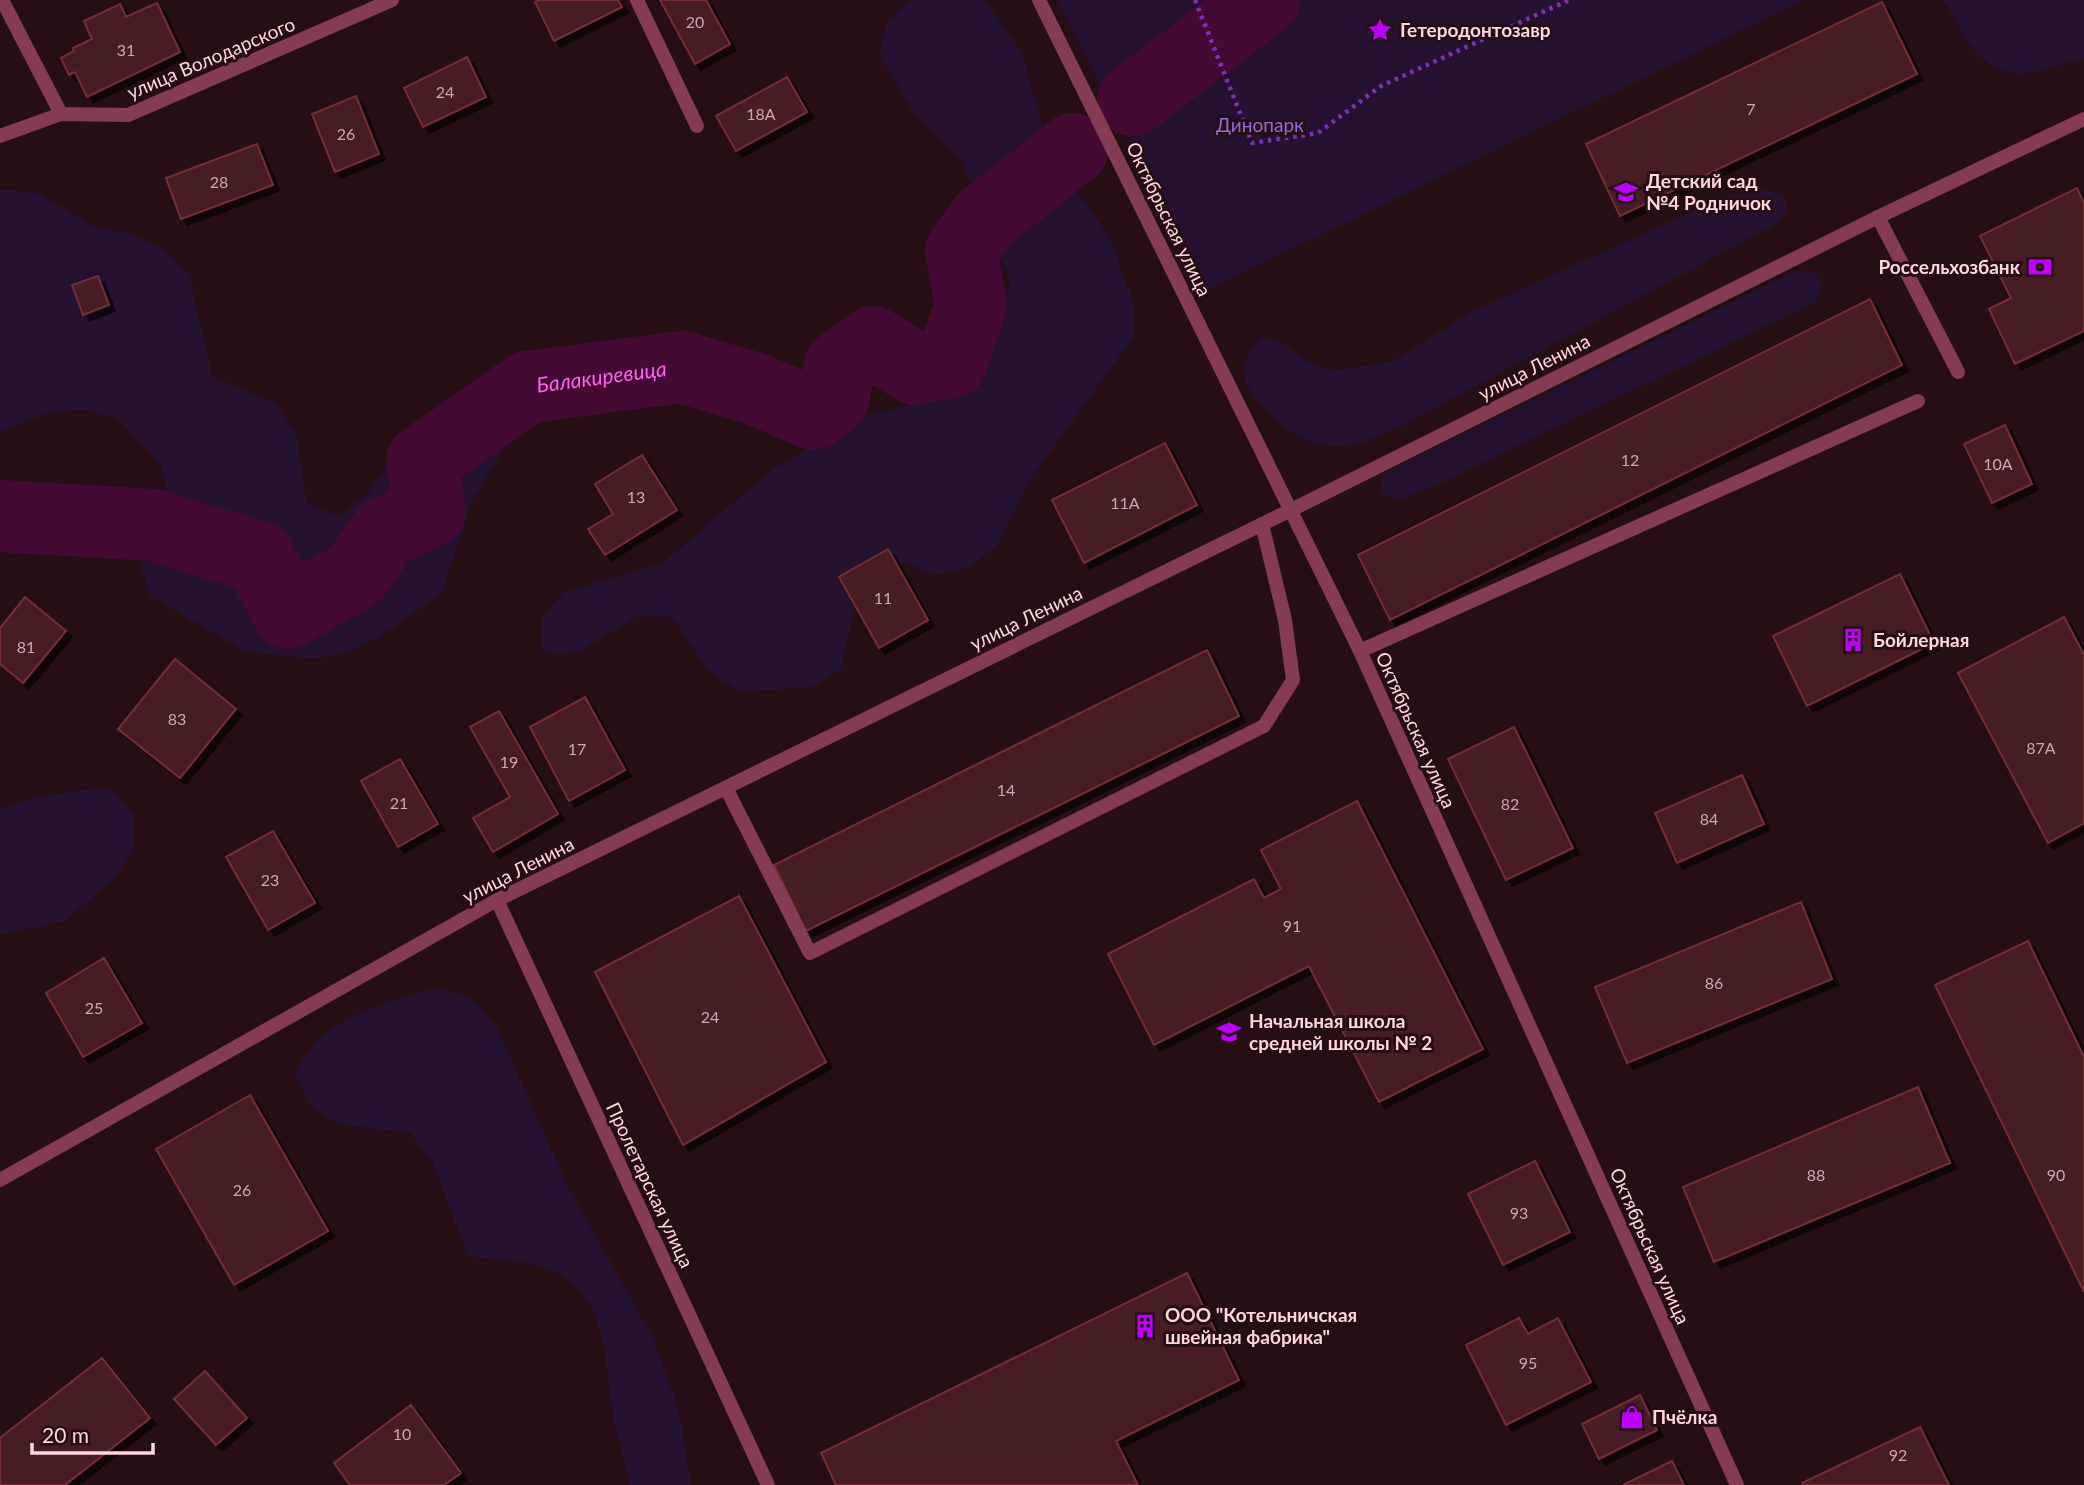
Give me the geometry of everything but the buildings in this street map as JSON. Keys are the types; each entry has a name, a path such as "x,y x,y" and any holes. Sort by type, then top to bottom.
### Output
{"street":[{"path":"2,0 61,114"},
{"name":"улица Володарского","path":"0,136 61,114 128,115 392,0"},
{"path":"637,0 697,126"},
{"name":"Октябрьская улица","path":"1039,0 1360,652 1737,1485"},
{"name":"улица Ленина","path":"0,1180 497,900 1291,510 1878,217 2084,119"},
{"path":"1878,217 1958,372"},
{"path":"1360,652 1918,401"},
{"path":"726,788 810,953 1264,726 1293,680 1285,620 1262,524"},
{"name":"Пролетарская улица","path":"497,900 768,1485"}],"path":[{"path":"1195,0 1252,143 1318,133 1381,86 1569,0"}],"green space":[{"path":"911,0 985,0 1022,53 1050,154 1109,236 1133,301 1134,336 1029,481 998,544 971,567 937,575 905,563 873,574 855,602 841,669 812,687 741,692 710,673 672,617 637,616 579,652 556,654 542,649 541,617 564,592 663,563 773,469 867,416 937,398 988,351 1011,284 999,251 962,161 914,113 879,54 888,20"},
{"name":"Динопарк","path":"1057,0 1804,0 1209,289 1176,234"},
{"path":"1942,0 2084,0 2084,59 2026,73 2000,70 1974,50"},
{"path":"0,189 37,193 96,227 130,234 163,249 189,274 212,376 277,404 296,435 307,504 338,516 367,495 389,464 441,415 488,412 510,439 474,497 441,594 380,637 351,651 316,659 246,652 150,596 140,563 167,536 170,500 162,467 116,417 82,410 48,413 0,431"},
{"path":"1769,190 1785,197 1788,213 1774,225 1400,427 1368,440 1333,446 1313,442 1293,433 1265,408 1244,377 1245,361 1262,338 1280,341 1307,361 1323,368 1340,370 1393,361 1469,313 1727,196"},
{"path":"1796,271 1814,271 1822,285 1816,302 1430,488 1397,500 1381,492 1382,474"},
{"path":"110,787 133,813 134,846 117,876 65,921 0,935 0,810 39,796"},
{"path":"437,988 471,998 495,1023 567,1185 654,1340 678,1408 691,1485 630,1485 615,1421 603,1340 591,1307 581,1292 567,1279 546,1268 468,1256 432,1161 410,1133 339,1124 310,1106 295,1075 309,1050 322,1036 369,1009"}],"waterway":[{"name":"Балакиревица","path":"1133,100 1264,0"},
{"name":"Балакиревица","path":"0,516 153,525 259,557 288,613 356,574 386,532 430,511 422,461 528,387 682,367 756,389 813,414 833,400 840,366 873,342 915,369 952,362 971,305 961,251 985,218 1073,149"}],"place":[{"name":"Гетеродонтозавр","path":"1380,30"},
{"name":"Детский сад №4 Родничок","path":"1626,192"},
{"name":"Россельхозбанк","path":"2040,267"},
{"name":"Бойлерная","path":"1853,640"},
{"name":"Начальная школа средней школы № 2","path":"1229,1032"},
{"name":"ООО \"Котельничская швейная фабрика\"","path":"1145,1326"},
{"name":"Пчёлка","path":"1632,1417"}]}
